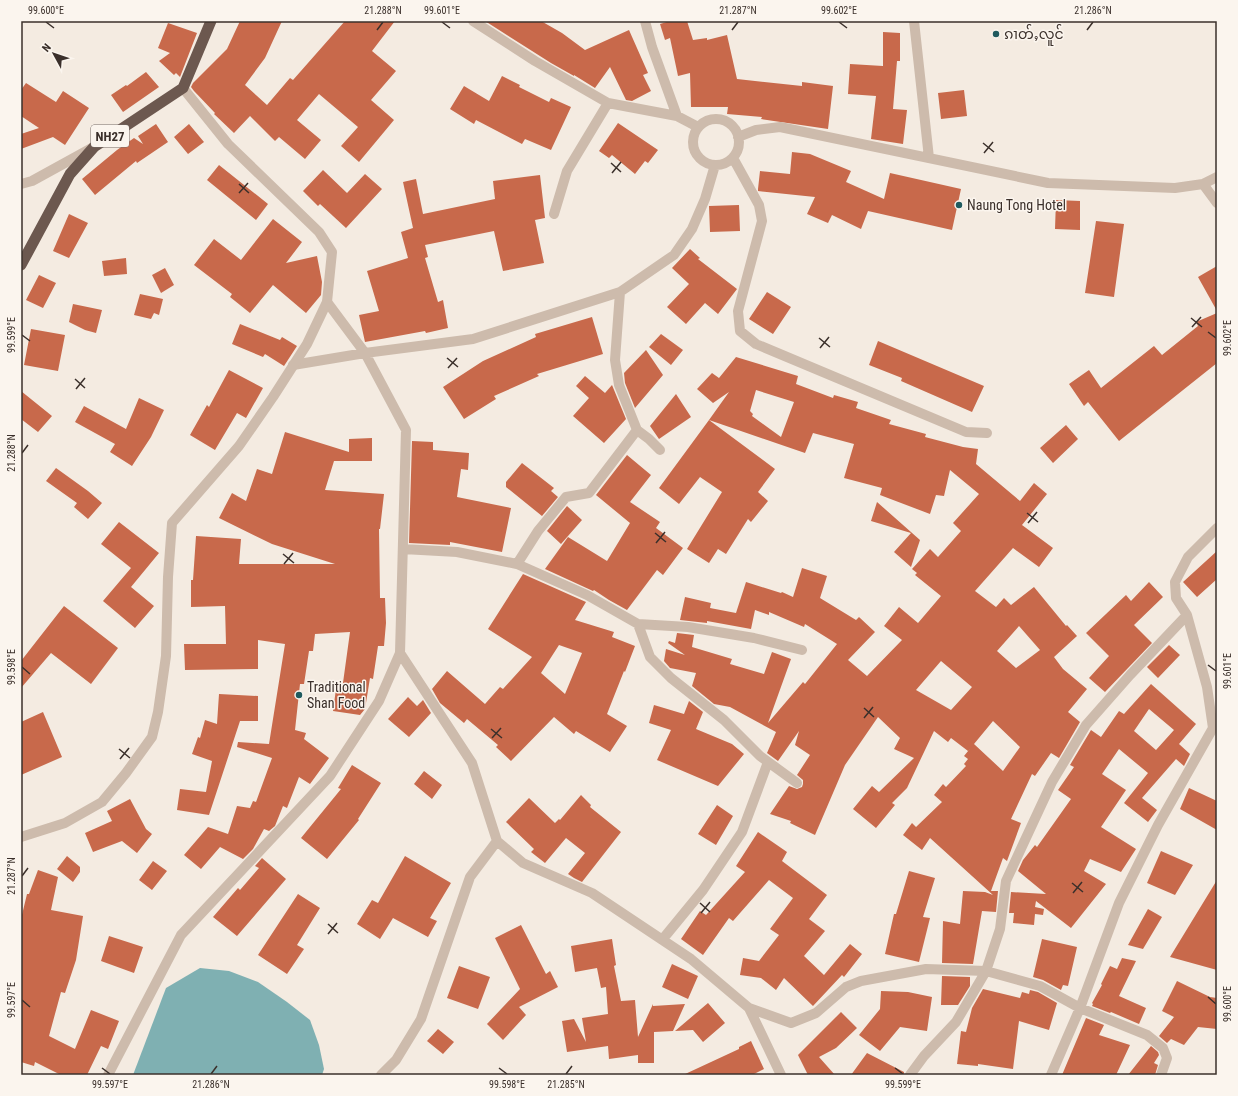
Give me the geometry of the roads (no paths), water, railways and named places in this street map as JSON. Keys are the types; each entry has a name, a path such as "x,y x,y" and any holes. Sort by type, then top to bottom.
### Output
{"highway":[{"path":"183,88 211,21"},
{"name":"NH27","path":"21,265 70,174 94,147 183,88"}],"street":[{"path":"473,21 535,61 608,103 677,116 698,127"},
{"path":"645,21 652,47 677,116"},
{"path":"914,21 929,158"},
{"path":"21,838 65,823 102,802 126,773 152,737 158,712 166,656 168,577 172,523 239,446 307,344 327,302 332,252 319,232 228,144 183,88"},
{"path":"554,214 567,171 608,103"},
{"path":"713,119 721,119 732,126 738,137 739,145 733,158 728,162 714,165 707,164 701,160 696,154 692,141 698,127 706,121 713,119"},
{"path":"738,137 756,130 780,127 1048,183 1175,188 1203,184 1217,177"},
{"path":"21,184 32,181 94,147"},
{"path":"733,158 759,205 762,221 738,311 740,331 756,344 966,432 987,433"},
{"path":"293,365 365,353 473,339 620,292 674,255 692,229 706,199 714,165"},
{"path":"1203,184 1217,203"},
{"path":"620,292 615,360 619,385 637,430 660,450"},
{"path":"108,1075 181,935 330,776 379,702 400,653 406,430 365,353 327,302"},
{"path":"517,564 538,531 566,497 589,493 637,430"},
{"path":"1051,1075 1080,1008 1119,903 1158,825 1213,728 1208,686 1187,615 1176,598 1175,582 1188,557 1217,528"},
{"path":"402,549 457,552 517,564 587,595 638,624 688,627 754,638 802,650"},
{"path":"910,1075 924,1056 956,1022 986,971 1000,929 1006,881 1052,782 1086,725 1130,675 1187,615"},
{"path":"638,624 650,657 671,678 724,720 768,762 797,783"},
{"path":"400,653 472,763 497,841 523,863 592,893 691,959 748,1008 792,1023 816,1013 846,987 861,981 926,968 986,971 1040,986 1080,1008 1147,1035 1163,1048 1167,1058 1161,1075"},
{"path":"662,940 703,890 742,832 768,762"},
{"path":"381,1075 396,1060 421,1019 470,877 497,841"},
{"path":"748,1008 781,1075"}],"water":[{"path":"200,968 229,971 258,982 310,1020 319,1045 324,1069 322,1075 133,1075 166,988"}],"place":[{"name":"ၵၢတ်ႇလူင်","path":"996,34"},
{"name":"Naung Tong Hotel","path":"959,205"},
{"name":"Traditional Shan Food","path":"299,695"}]}
